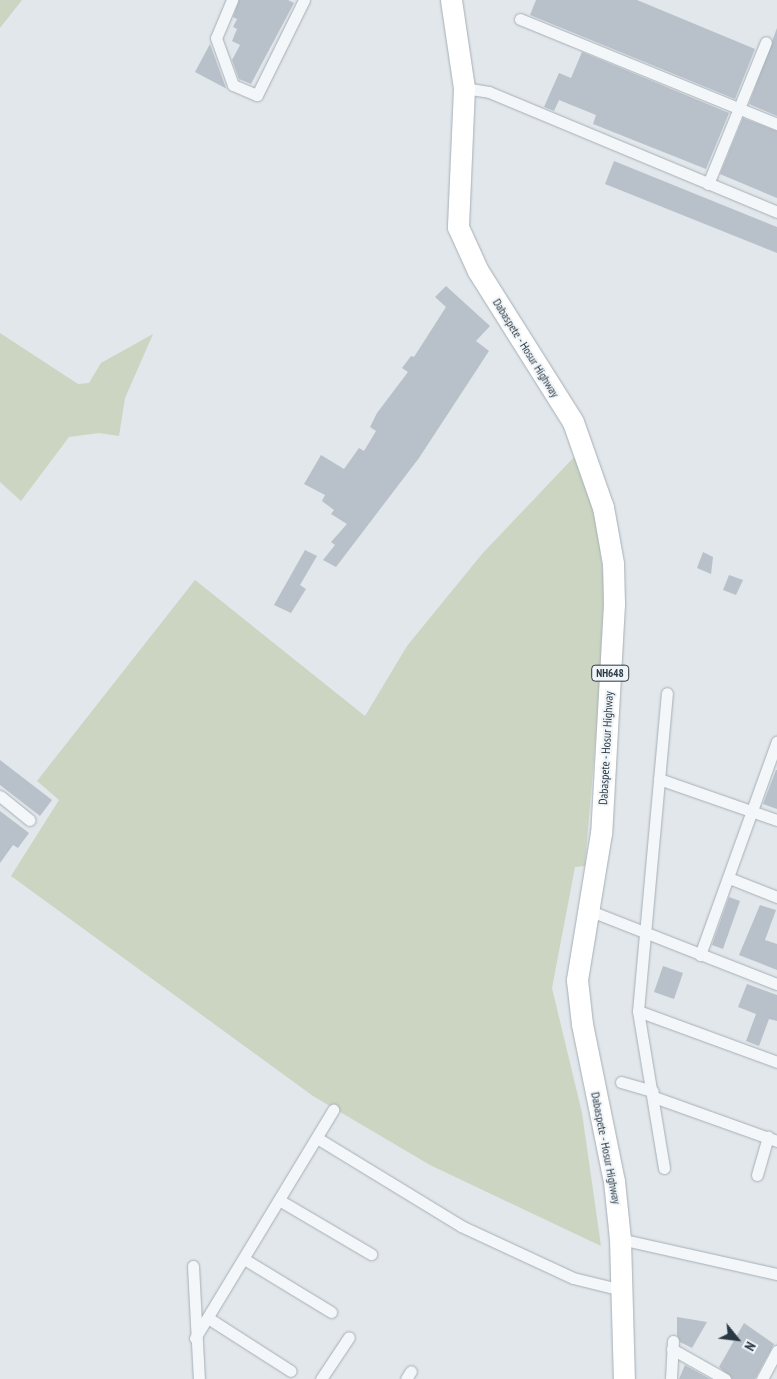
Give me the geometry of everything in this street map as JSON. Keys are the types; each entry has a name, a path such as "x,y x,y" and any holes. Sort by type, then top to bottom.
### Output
{"highway":[{"name":"Dabaspete - Hosur Highway","path":"451,0 464,88 457,195 458,227 478,271 573,422 603,507 614,563 614,604 601,833 578,980 579,998 614,1181 620,1239 624,1379"}],"street":[{"path":"232,0 216,38 232,85 256,95 304,0"},
{"path":"520,19 777,124"},
{"path":"708,184 766,42"},
{"path":"464,88 489,92 777,212"},
{"path":"664,1168 638,1011 666,693"},
{"path":"700,955 754,812 777,741"},
{"path":"659,779 777,820"},
{"path":"0,796 30,820"},
{"path":"729,878 777,897"},
{"path":"588,910 777,984"},
{"path":"638,1011 777,1062"},
{"path":"621,1082 772,1139 757,1175"},
{"path":"196,1338 333,1110"},
{"path":"317,1138 461,1226 573,1278 622,1290"},
{"path":"279,1200 371,1254"},
{"path":"620,1239 777,1274"},
{"path":"244,1259 331,1312"},
{"path":"193,1266 199,1379"},
{"path":"208,1318 291,1371"},
{"path":"322,1379 349,1337"},
{"path":"671,1379 672,1345 725,1379"},
{"path":"762,1379 777,1351"}],"green space":[{"path":"0,0 22,0 0,28"},
{"path":"0,333 78,384 89,383 101,363 153,334 125,398 119,436 99,433 69,437 21,501 0,482"},
{"path":"576,455 597,524 604,583 600,686 585,866 575,867 552,988 582,1113 601,1246 430,1165 313,1096 11,876 59,800 37,781 195,580 365,716 407,646 482,554"}],"building":[{"path":"239,0 288,0 294,3 251,84 239,79 232,60 240,45 232,41 237,29 233,27 237,19 233,17"},
{"path":"536,0 637,0 755,49 735,99 530,15"},
{"path":"777,28 777,116 749,104"},
{"path":"210,44 226,88 227,89 195,72"},
{"path":"582,52 729,113 706,169 593,124 596,115 559,100 554,111 544,107 559,73 571,78"},
{"path":"743,118 777,131 777,198 720,174"},
{"path":"614,161 777,227 777,253 605,184"},
{"path":"446,286 490,326 476,341 489,351 419,458 336,567 323,560 335,545 331,542 347,524 331,514 334,510 322,501 325,495 304,484 321,455 344,469 359,448 364,451 376,431 370,427 377,413 408,372 402,368 411,356 414,357 446,307 435,297"},
{"path":"305,550 317,556 300,585 306,589 291,613 274,605"},
{"path":"703,552 713,557 711,574 697,568"},
{"path":"729,575 743,580 736,595 723,590"},
{"path":"0,760 52,800 40,816 0,785"},
{"path":"777,770 777,809 763,804"},
{"path":"0,811 29,833 18,848 13,845 0,863"},
{"path":"729,897 740,901 723,949 712,945"},
{"path":"760,905 776,910 765,940 777,944 777,970 739,955"},
{"path":"663,966 683,973 674,999 654,992"},
{"path":"747,984 777,995 777,1021 769,1019 759,1046 746,1041 756,1014 738,1007"},
{"path":"677,1317 707,1322 692,1348 680,1342 677,1335"},
{"path":"744,1323 774,1344 755,1379 732,1379 719,1367"},
{"path":"685,1365 710,1379 679,1379"}]}
